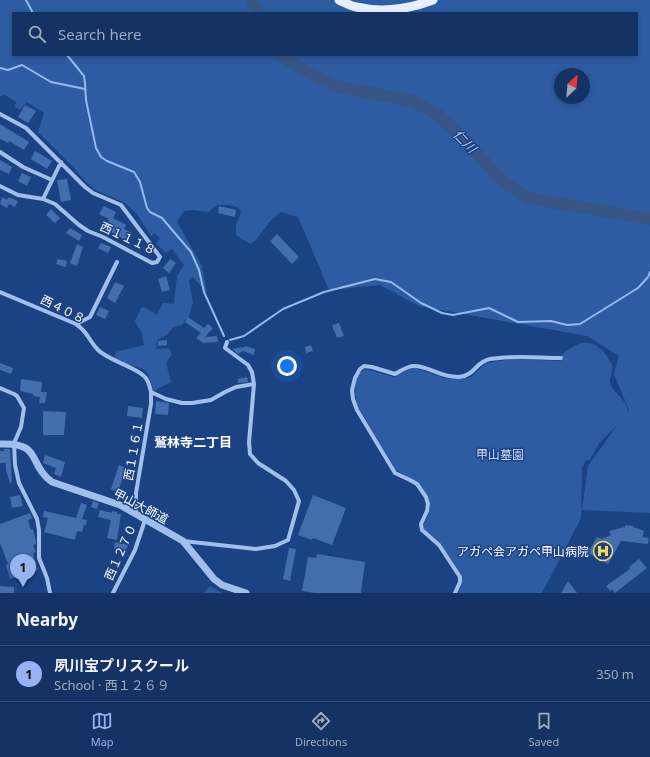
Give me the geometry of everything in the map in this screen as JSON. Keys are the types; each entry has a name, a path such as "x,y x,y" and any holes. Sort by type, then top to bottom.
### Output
{"main road":[{"path":"339,0 355,7 373,10 390,10 433,0"}],"street":[{"name":"西１１１８","path":"0,114 26,128 89,190 122,205 160,257 157,262 152,263 103,236 88,231 54,204 43,199 18,195 0,186"},
{"path":"0,152 23,167 52,180"},
{"path":"43,199 61,162"},
{"path":"76,324 90,317 117,262"},
{"name":"西４０８","path":"0,292 76,324 84,330 98,350 117,362 140,372 147,379 150,392"},
{"path":"183,541 256,549 275,546 288,540 299,501 294,490 286,481 258,463 250,454 249,442 254,384 252,372 248,365 225,348 226,342"},
{"path":"455,593 460,582 460,577 439,545 422,530 421,524 427,511 428,504 426,497 417,484 395,473 384,457 356,410 352,395 355,378 364,366 395,374 408,367 415,366 444,376 459,377 470,374 483,362 490,359 561,358"},
{"path":"150,392 166,399 182,403 192,403 211,400 236,387 254,384"},
{"path":"0,388 17,396 24,408 21,427 14,443 15,465 20,483 37,519 39,530 39,558 47,578 50,593"},
{"name":"西１１６１","path":"136,514 136,493 151,404 150,392"},
{"path":"0,444 14,443"},
{"name":"甲山大師道","path":"14,443 22,445 29,451 34,457 44,476 52,482 105,499 136,514 183,541 214,579 222,585 246,593"},
{"name":"西１２７０","path":"113,593 135,550 145,520"}],"green space":[{"name":"甲山墓園","path":"0,0 650,0 650,513 582,510 588,466 618,424 600,442 589,461 586,460 582,468 581,517 542,593 458,593 462,582 462,577 440,544 424,529 430,504 428,496 418,483 396,470 359,409 355,393 358,377 365,369 394,377 415,368 444,378 459,379 471,377 485,364 492,362 514,359 560,361 563,359 561,355 573,347 583,343 589,343 599,348 603,352 613,367 610,380 611,386 623,400 627,408 627,412 629,410 614,374 619,356 587,336 419,306 380,285 329,290 298,217 281,212 271,220 256,240 250,244 236,235 236,225 241,212 239,208 231,205 217,205 208,212 194,210 184,211 177,222 202,266 207,293 193,277 189,281 193,302 189,316 182,325 173,327 168,334 157,340 156,349 169,348 172,354 166,363 171,382 154,391 148,374 143,369 114,360 116,352 144,345 142,334 135,321 141,308 144,307 157,315 163,303 174,304 177,276 184,265 172,249 165,253 156,243 160,239 155,233 151,236 136,213 125,203 94,189 38,132 44,113 27,102 20,110 15,107 16,102 5,95 0,96"},
{"path":"210,586 222,593 204,593"}],"building":[{"path":"25,105 36,111 28,123 18,117"},
{"path":"0,124 29,142 24,150 9,141 8,143 0,139"},
{"path":"35,151 52,161 47,169 31,159"},
{"path":"0,160 12,167 9,174 0,170"},
{"path":"22,173 31,177 27,186 18,181"},
{"path":"67,179 71,200 61,202 57,180"},
{"path":"2,197 7,200 8,197 18,201 15,207 9,204 7,208 0,204"},
{"path":"104,206 116,212 113,218 126,225 124,229 132,233 127,241 111,232 112,230 105,226 109,219 99,214"},
{"path":"219,206 236,210 235,217 218,213"},
{"path":"51,209 60,218 55,223 46,215"},
{"path":"70,228 82,235 79,241 66,233"},
{"path":"277,234 299,257 292,264 270,241"},
{"path":"101,243 111,247 108,253 98,248"},
{"path":"77,244 83,247 77,266 70,263"},
{"path":"58,259 67,261 66,267 56,264"},
{"path":"170,259 176,263 169,273 163,268"},
{"path":"166,276 170,290 162,292 158,279"},
{"path":"115,282 124,286 115,303 107,298"},
{"path":"100,307 109,311 105,319 96,315"},
{"path":"188,317 204,328 208,324 213,328 205,337 217,336 218,342 203,343 196,338 201,333 185,322"},
{"path":"339,323 344,336 337,338 332,325"},
{"path":"167,340 167,345 158,346 158,341"},
{"path":"311,345 313,351 306,353 305,347"},
{"path":"245,347 255,349 254,355 243,351 238,354 232,349"},
{"path":"0,363 13,368 11,374 0,370"},
{"path":"247,377 248,382 238,383 238,379"},
{"path":"21,379 42,382 41,392 47,392 45,403 39,403 40,397 20,391"},
{"path":"156,401 169,403 168,415 155,414"},
{"path":"128,406 143,408 142,418 127,416"},
{"path":"43,411 66,412 64,435 43,435"},
{"path":"4,449 10,449 12,482 10,483 6,470 6,463 0,463 0,451 4,451"},
{"path":"45,455 65,462 61,477 54,474 56,468 43,463"},
{"path":"119,465 126,468 118,492 111,489"},
{"path":"20,495 23,506 12,508 10,497"},
{"path":"313,495 346,508 332,545 313,538 312,540 298,535"},
{"path":"93,501 99,503 97,509 91,507"},
{"path":"81,503 87,505 82,519 87,520 82,532 77,531 75,540 44,532 48,518 43,517 44,511 76,518"},
{"path":"100,510 112,513 112,511 117,512 117,514 121,514 117,540 107,538 111,520 98,517"},
{"path":"30,513 32,518 28,520 31,530 33,529 36,541 36,544 33,545 36,552 33,553 38,570 10,579 6,565 8,564 0,543 0,524"},
{"path":"625,525 634,526 633,527 644,531 643,537 649,538 648,544 621,541 608,564 588,553 597,537 602,539 611,535 609,531 625,527"},
{"path":"115,542 128,545 126,551 114,548"},
{"path":"289,548 296,549 290,581 283,579"},
{"path":"317,554 365,562 361,593 315,593 302,591 308,557 316,558"},
{"path":"639,559 647,568 615,593 612,589 610,591 606,586 630,569 629,567"},
{"path":"568,581 577,593 561,593"},
{"path":"0,586 14,587 14,593 0,593"}],"waterway":[{"path":"26,0 32,12"},
{"name":"仁川","path":"252,0 258,12"},
{"path":"68,56 84,76 86,100 96,148 101,157 134,172 140,182 147,208 150,212 162,218 191,252 199,270 204,292 224,336"},
{"name":"仁川","path":"281,56 335,86 412,101 437,114 463,138 494,172 507,184 528,198 650,219"},
{"path":"0,68 8,70 22,65 51,82 85,89"},
{"path":"230,340 244,336 283,309 324,292 375,279 391,282 421,303 442,313 453,315 489,308 518,322 551,321 567,325 580,324 638,288 648,277 650,272"}],"place":[{"name":"アガペ会アガペ甲山病院","path":"603,551"},
{"name":"夙川宝プリスクール","path":"23,587"}],"district":[{"name":"鷲林寺二丁目","path":"193,442"}]}
